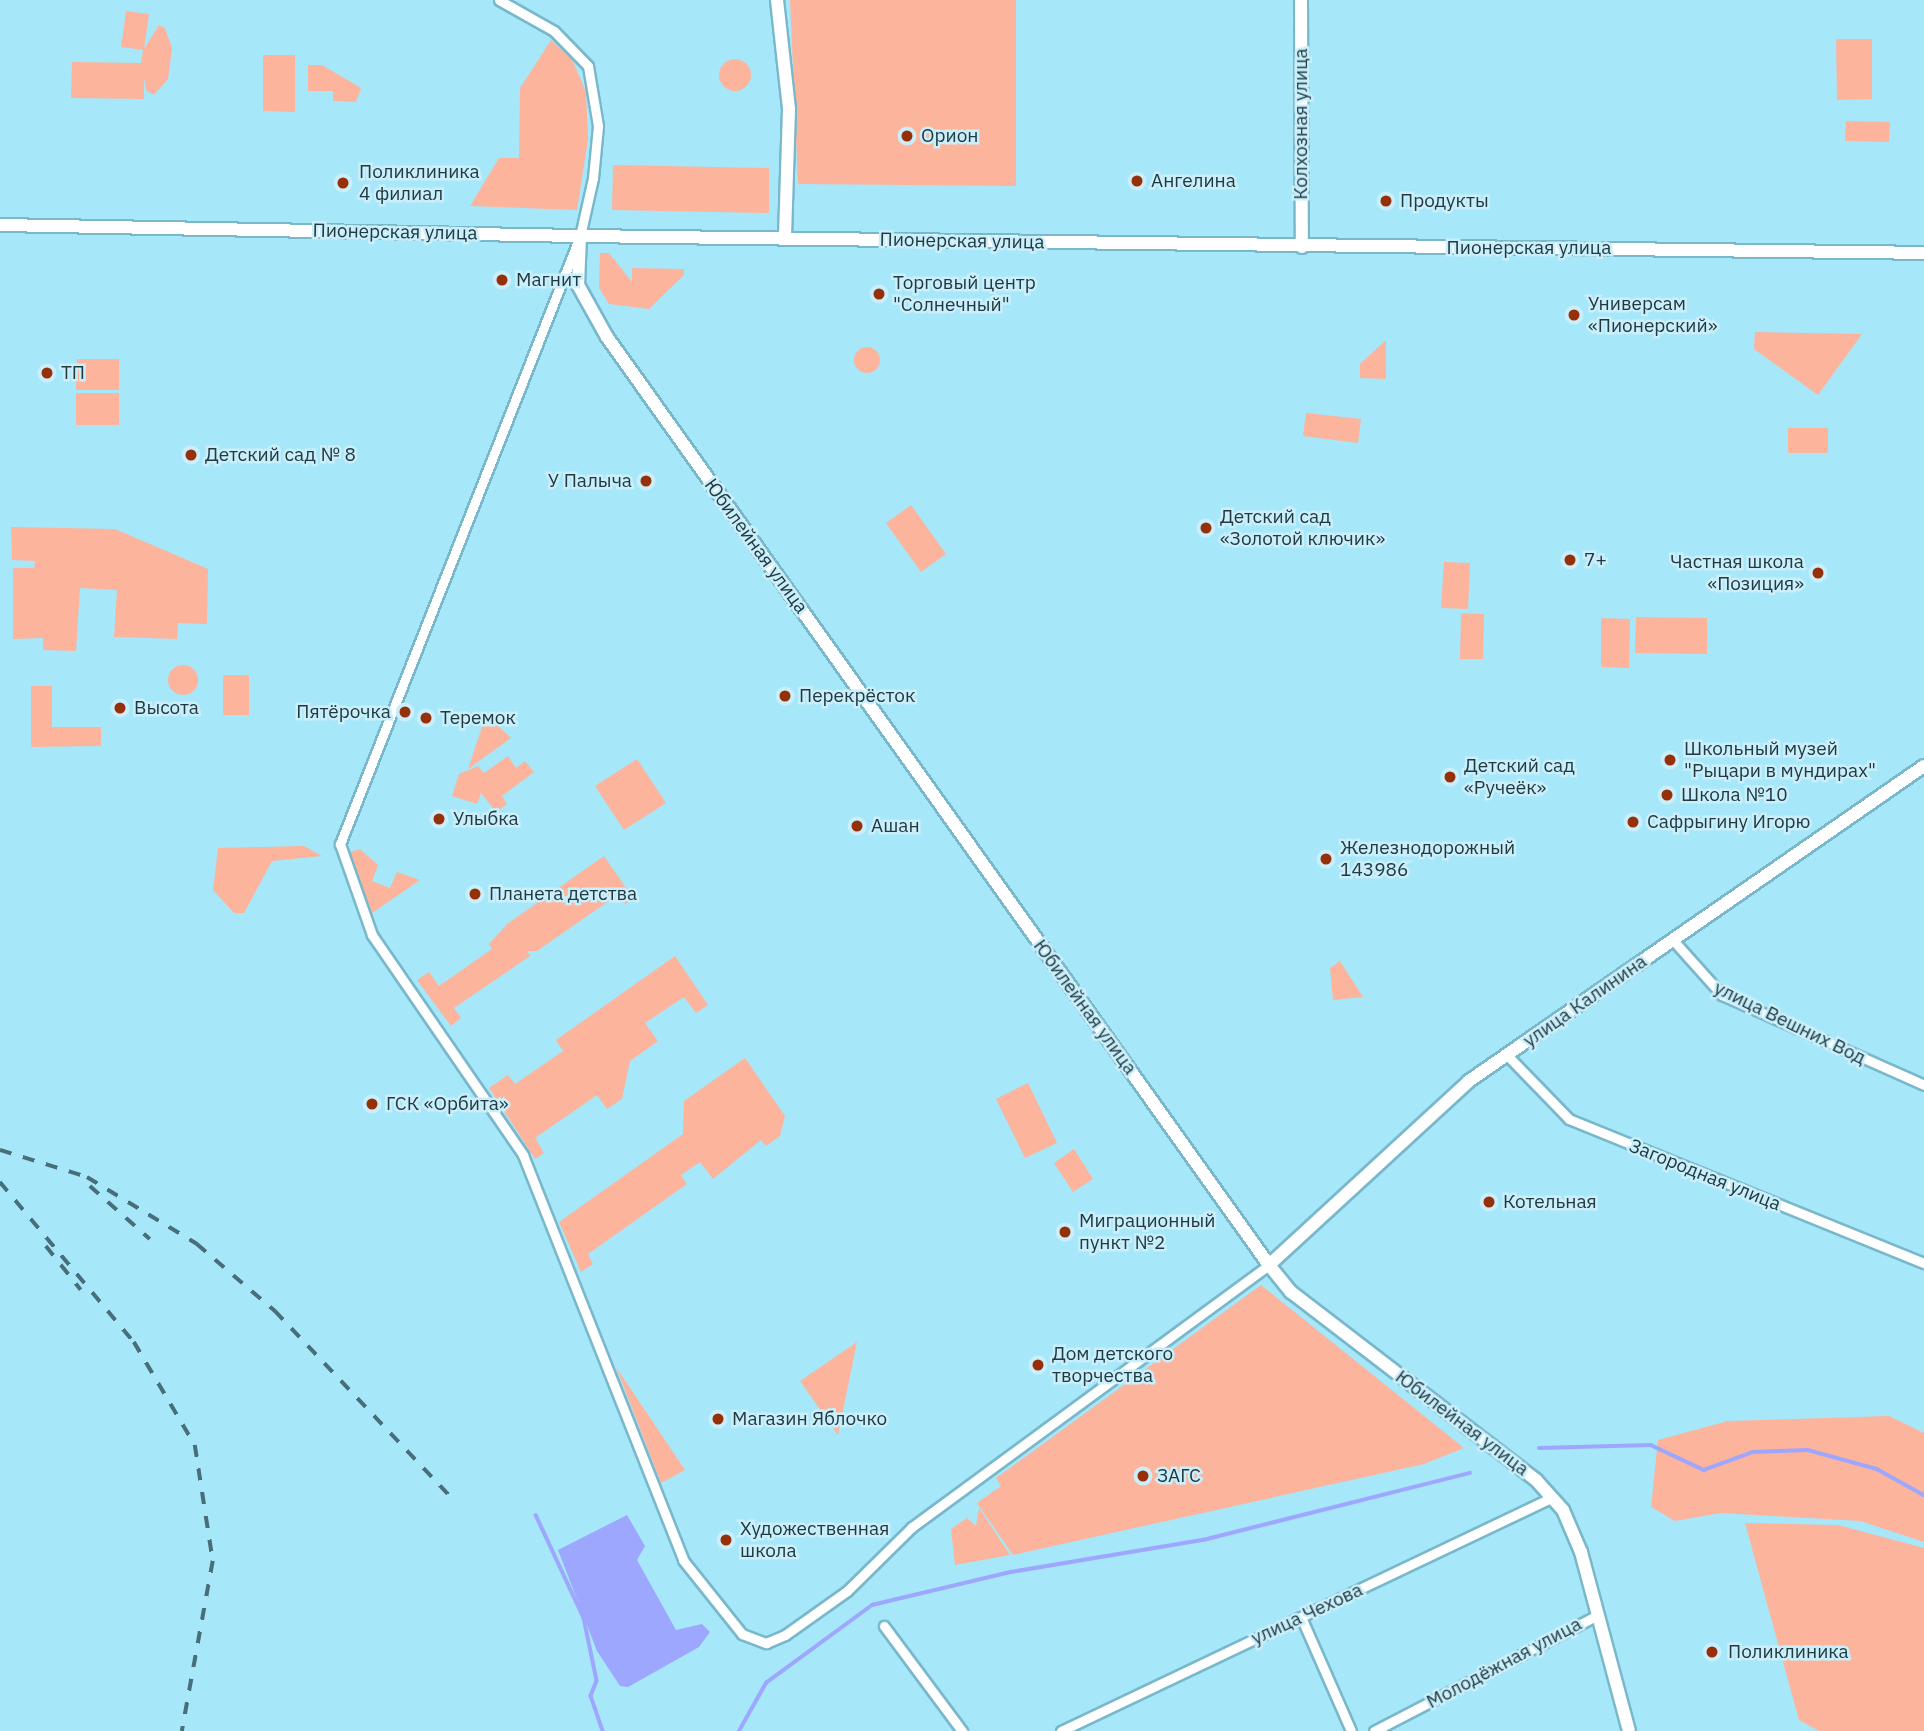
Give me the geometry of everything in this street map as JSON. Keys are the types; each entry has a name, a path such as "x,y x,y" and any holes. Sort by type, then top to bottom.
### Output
{"street":[{"path":"499,0 561,37 592,79 597,140 580,236 578,285 561,285"},
{"path":"778,0 789,109 785,239"},
{"name":"Колхозная улица","path":"1301,0 1302,247"},
{"name":"Пионерская улица","path":"0,225 1302,247 1924,253"},
{"path":"580,236 340,844 372,935 523,1155 668,1528 716,1606 742,1634 766,1643 794,1630 847,1591 912,1527 1269,1265"},
{"name":"Юбилейная улица","path":"578,285 615,348 1269,1265 1292,1292 1553,1497 1573,1529 1629,1731"},
{"name":"улица Калинина","path":"1269,1265 1469,1081 1924,766"},
{"name":"улица Вешних Вод","path":"1672,940 1722,995 1924,1085"},
{"name":"Загородная улица","path":"1507,1055 1569,1119 1924,1263"},
{"name":"улица Чехова","path":"1061,1731 1553,1497"},
{"name":"Молодёжная улица","path":"1374,1731 1598,1615"},
{"path":"1301,1617 1351,1731"},
{"path":"884,1626 962,1731"}],"shaded area":[{"name":"Орион","path":"790,0 1016,0 1016,186 798,184"},
{"path":"126,11 149,14 144,49 159,25 165,28 172,48 168,79 154,95 146,90 144,77 144,99 71,98 72,62 141,63 143,50 121,47"},
{"path":"1836,39 1872,39 1872,99 1837,100"},
{"path":"551,40 572,59 586,92 588,139 577,210 470,206 499,158 519,158 520,88"},
{"path":"263,55 295,55 295,112 263,111"},
{"path":"735,59 746,64 751,75 746,86 735,91 724,86 719,75 724,64"},
{"path":"308,65 322,65 361,88 356,102 333,101 333,91 308,91"},
{"path":"1846,121 1890,122 1889,142 1845,141"},
{"path":"613,165 769,168 769,213 612,210"},
{"path":"600,253 609,253 632,282 632,268 684,269 684,275 649,309 609,304 599,288"},
{"path":"1755,332 1862,334 1818,395 1754,349"},
{"path":"1386,340 1386,379 1360,378 1360,364"},
{"path":"867,347 876,351 880,360 876,369 867,373 858,369 854,360 858,351"},
{"path":"77,359 119,359 119,390 76,390"},
{"path":"76,393 119,393 119,425 76,425"},
{"path":"1306,413 1361,419 1358,443 1303,436"},
{"path":"1788,428 1828,428 1828,453 1788,453"},
{"path":"911,505 946,554 921,572 886,523"},
{"path":"11,527 115,529 208,569 207,624 178,623 177,639 114,637 117,590 80,588 76,651 43,650 43,638 13,639 13,568 34,568 35,561 12,560"},
{"path":"1444,562 1470,563 1468,609 1441,608"},
{"path":"1461,613 1484,614 1483,659 1460,659"},
{"path":"1636,617 1707,618 1707,654 1635,653"},
{"path":"1601,618 1630,619 1629,668 1601,667"},
{"path":"183,665 189,666 197,674 197,686 189,694 183,695 177,694 169,686 168,680 169,674 177,666"},
{"path":"223,675 249,675 249,715 223,715"},
{"path":"31,686 52,686 52,727 101,727 101,746 31,747"},
{"path":"486,715 511,738 468,769"},
{"path":"508,756 516,768 525,761 534,772 502,796 507,804 496,812 481,793 477,804 452,796 459,774 478,766 484,773"},
{"path":"637,759 666,803 624,830 595,786"},
{"path":"304,846 322,856 272,861 244,913 234,913 213,890 218,848"},
{"path":"360,849 378,865 372,881 390,888 397,872 420,880 372,913 350,852"},
{"path":"604,856 633,898 626,904 613,898 537,951 527,951 530,956 454,1008 461,1018 451,1026 417,980 429,972 439,986 492,949 489,944 507,924"},
{"path":"675,956 708,1005 696,1013 684,997 645,1023 658,1041 630,1061 622,1099 607,1109 597,1095 535,1138 544,1153 535,1159 489,1088 508,1075 515,1084 563,1051 556,1040"},
{"path":"1340,961 1363,997 1333,1000 1330,968"},
{"path":"745,1058 785,1116 780,1136 766,1146 761,1140 713,1179 700,1162 681,1175 687,1184 588,1254 593,1264 581,1272 559,1222 683,1134 684,1101"},
{"path":"1028,1083 1057,1143 1025,1158 996,1099"},
{"path":"1074,1149 1093,1179 1073,1192 1054,1163"},
{"path":"1261,1285 1464,1448 1424,1464 1013,1555 977,1503 1001,1486 996,1478"},
{"path":"857,1342 838,1435 800,1381"},
{"path":"616,1367 685,1470 661,1483"},
{"path":"1889,1416 1924,1433 1924,1542 1860,1521 1721,1513 1675,1521 1651,1507 1658,1440 1728,1421"},
{"path":"979,1508 1010,1555 955,1565 951,1529 967,1518 976,1526"},
{"path":"1745,1523 1838,1525 1924,1548 1924,1731 1819,1731 1799,1720"}],"water":[{"path":"627,1515 645,1546 637,1560 676,1630 702,1624 710,1632 699,1647 628,1687 620,1686 597,1651 558,1550"}],"waterway":[{"path":"1539,1448 1651,1445 1704,1470 1753,1452 1808,1450 1877,1469 1924,1495"},
{"path":"739,1731 766,1683 872,1605 1011,1572 1203,1540 1470,1473"},
{"path":"536,1515 584,1618 597,1681 591,1696 603,1731"}],"railway":[{"path":"0,1150 87,1177 197,1244 275,1311 454,1500"},
{"path":"0,1182 134,1342 195,1445 213,1561 182,1731"},
{"path":"90,1186 150,1239"},
{"path":"46,1246 81,1290"}],"place":[{"name":"Орион","path":"907,136"},
{"name":"Ангелина","path":"1137,181"},
{"name":"Поликлиника 4 филиал","path":"343,183"},
{"name":"Продукты","path":"1386,201"},
{"name":"Магнит","path":"502,280"},
{"name":"Торговый центр \"Солнечный\"","path":"879,294"},
{"name":"Универсам «Пионерский»","path":"1574,315"},
{"name":"ТП","path":"47,373"},
{"name":"Детский сад № 8","path":"191,455"},
{"name":"У Палыча","path":"646,481"},
{"name":"Детский сад «Золотой ключик»","path":"1206,528"},
{"name":"7+","path":"1570,560"},
{"name":"Частная школа «Позиция»","path":"1818,573"},
{"name":"Перекрёсток","path":"785,696"},
{"name":"Высота","path":"120,708"},
{"name":"Пятёрочка","path":"405,712"},
{"name":"Теремок","path":"426,718"},
{"name":"Школьный музей \"Рыцари в мундирах\"","path":"1670,760"},
{"name":"Детский сад «Ручеёк»","path":"1450,777"},
{"name":"Школа №10","path":"1667,795"},
{"name":"Улыбка","path":"439,819"},
{"name":"Сафрыгину Игорю","path":"1633,822"},
{"name":"Ашан","path":"857,826"},
{"name":"Железнодорожный 143986","path":"1326,859"},
{"name":"Планета детства","path":"475,894"},
{"name":"ГСК «Орбита»","path":"372,1104"},
{"name":"Котельная","path":"1489,1202"},
{"name":"Миграционный пункт №2","path":"1065,1232"},
{"name":"Дом детского творчества","path":"1038,1365"},
{"name":"Магазин Яблочко","path":"718,1419"},
{"name":"ЗАГС","path":"1143,1476"},
{"name":"Художественная школа","path":"726,1540"},
{"name":"Поликлиника","path":"1712,1652"}]}
